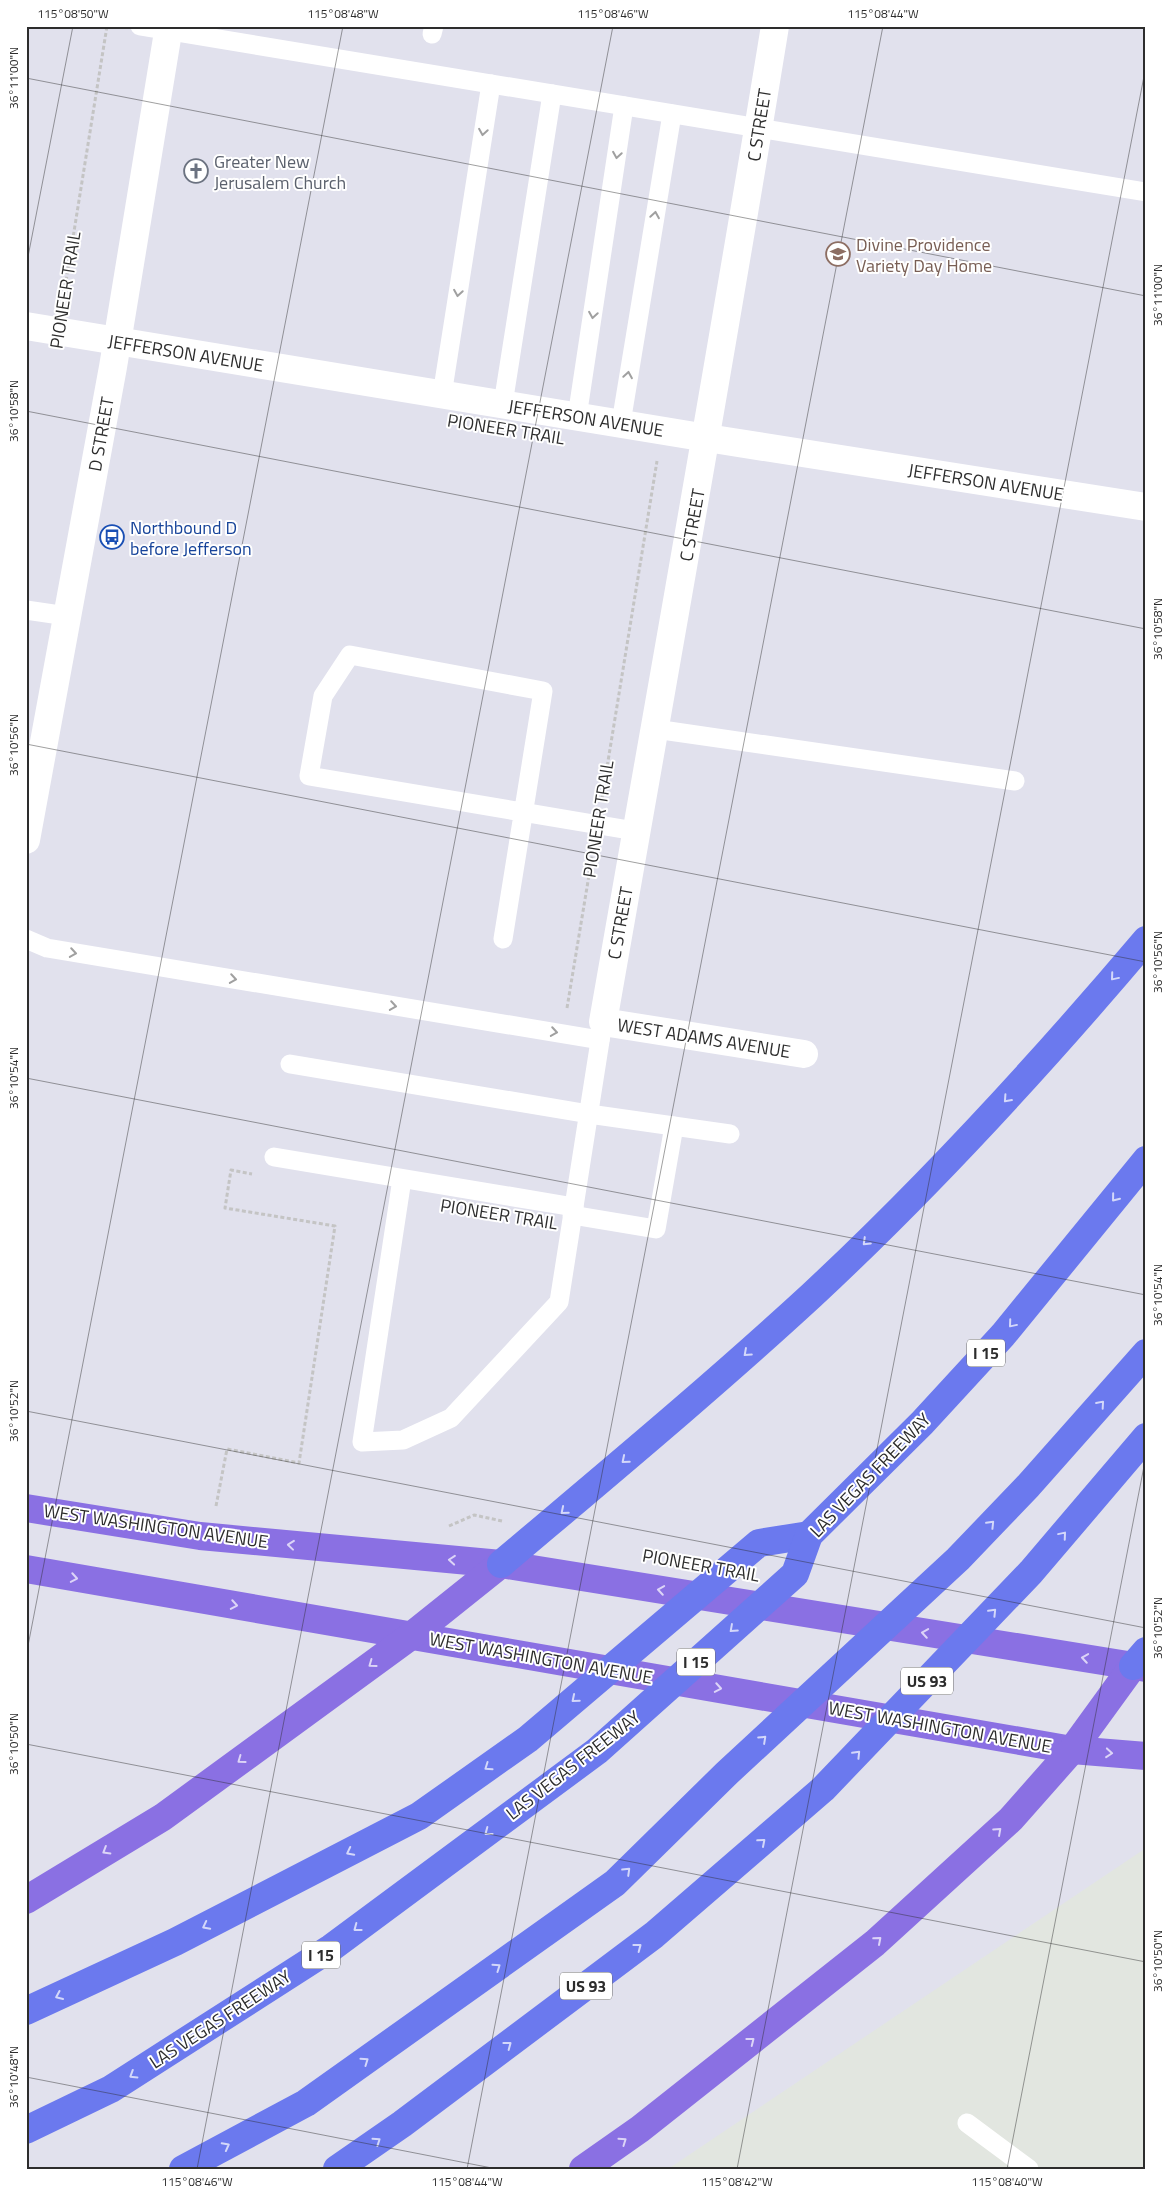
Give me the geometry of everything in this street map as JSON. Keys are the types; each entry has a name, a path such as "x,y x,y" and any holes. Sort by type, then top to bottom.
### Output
{"highway":[{"path":"501,1564 668,1423 812,1295 984,1124 1068,1031 1146,940"},
{"name":"LAS VEGAS FREEWAY","path":"26,2130 111,2089 323,1953 597,1751 795,1574 810,1534 922,1423 1003,1335 1146,1160"},
{"path":"183,2169 306,2103 614,1883 728,1773 958,1559 1028,1486 1146,1353"},
{"name":"US 93","path":"337,2169 402,2124 654,1935 823,1789 1031,1572 1146,1437"},
{"path":"26,2011 175,1942 419,1816 528,1739 759,1543 810,1534"}],"main road":[{"name":"WEST WASHINGTON AVENUE","path":"26,1508 200,1536 501,1564 1142,1662"},
{"path":"26,1900 163,1817 411,1636 501,1564"},
{"name":"WEST WASHINGTON AVENUE","path":"26,1569 1072,1750 1146,1756"},
{"path":"583,2169 640,2129 875,1943 1011,1819 1072,1750 1142,1662"}],"street":[{"name":"C STREET","path":"600,1038 635,831 707,438 775,26"},
{"name":"D STREET","path":"26,840 117,341 169,29"},
{"name":"JEFFERSON AVENUE","path":"26,326 577,417 1146,507"},
{"name":"WEST ADAMS AVENUE","path":"600,1038 804,1054"}],"lane":[{"path":"140,26 169,29 1146,192"},
{"path":"442,395 491,84"},
{"path":"503,404 552,94"},
{"path":"577,417 624,106"},
{"path":"621,424 672,114"},
{"path":"26,610 67,616"},
{"path":"503,939 522,813 543,691 350,654 323,696 310,776 522,813 635,831"},
{"path":"655,729 1015,782"},
{"path":"26,939 47,948 600,1038"},
{"name":"PIONEER TRAIL","path":"402,1179 362,1442 403,1440 451,1418 559,1302 600,1038"},
{"path":"290,1064 588,1114 730,1134"},
{"path":"274,1157 402,1179 572,1216 656,1229 674,1126"},
{"path":"967,2123 1029,2169"}],"path":[{"name":"PIONEER TRAIL","path":"58,331 107,26"},
{"name":"PIONEER TRAIL","path":"562,1033 659,454"},
{"path":"225,1510 216,1508 227,1449 299,1463 335,1226 225,1208 232,1170 260,1175"},
{"path":"446,1527 474,1515 541,1530"}],"shaded area":[{"path":"1146,1848 1146,2169 668,2169"}],"place":[{"name":"Greater New Jerusalem Church","path":"196,171"},
{"name":"Divine Providence Variety Day Home","path":"838,254"},
{"name":"Northbound D before Jefferson","path":"112,537"}]}
